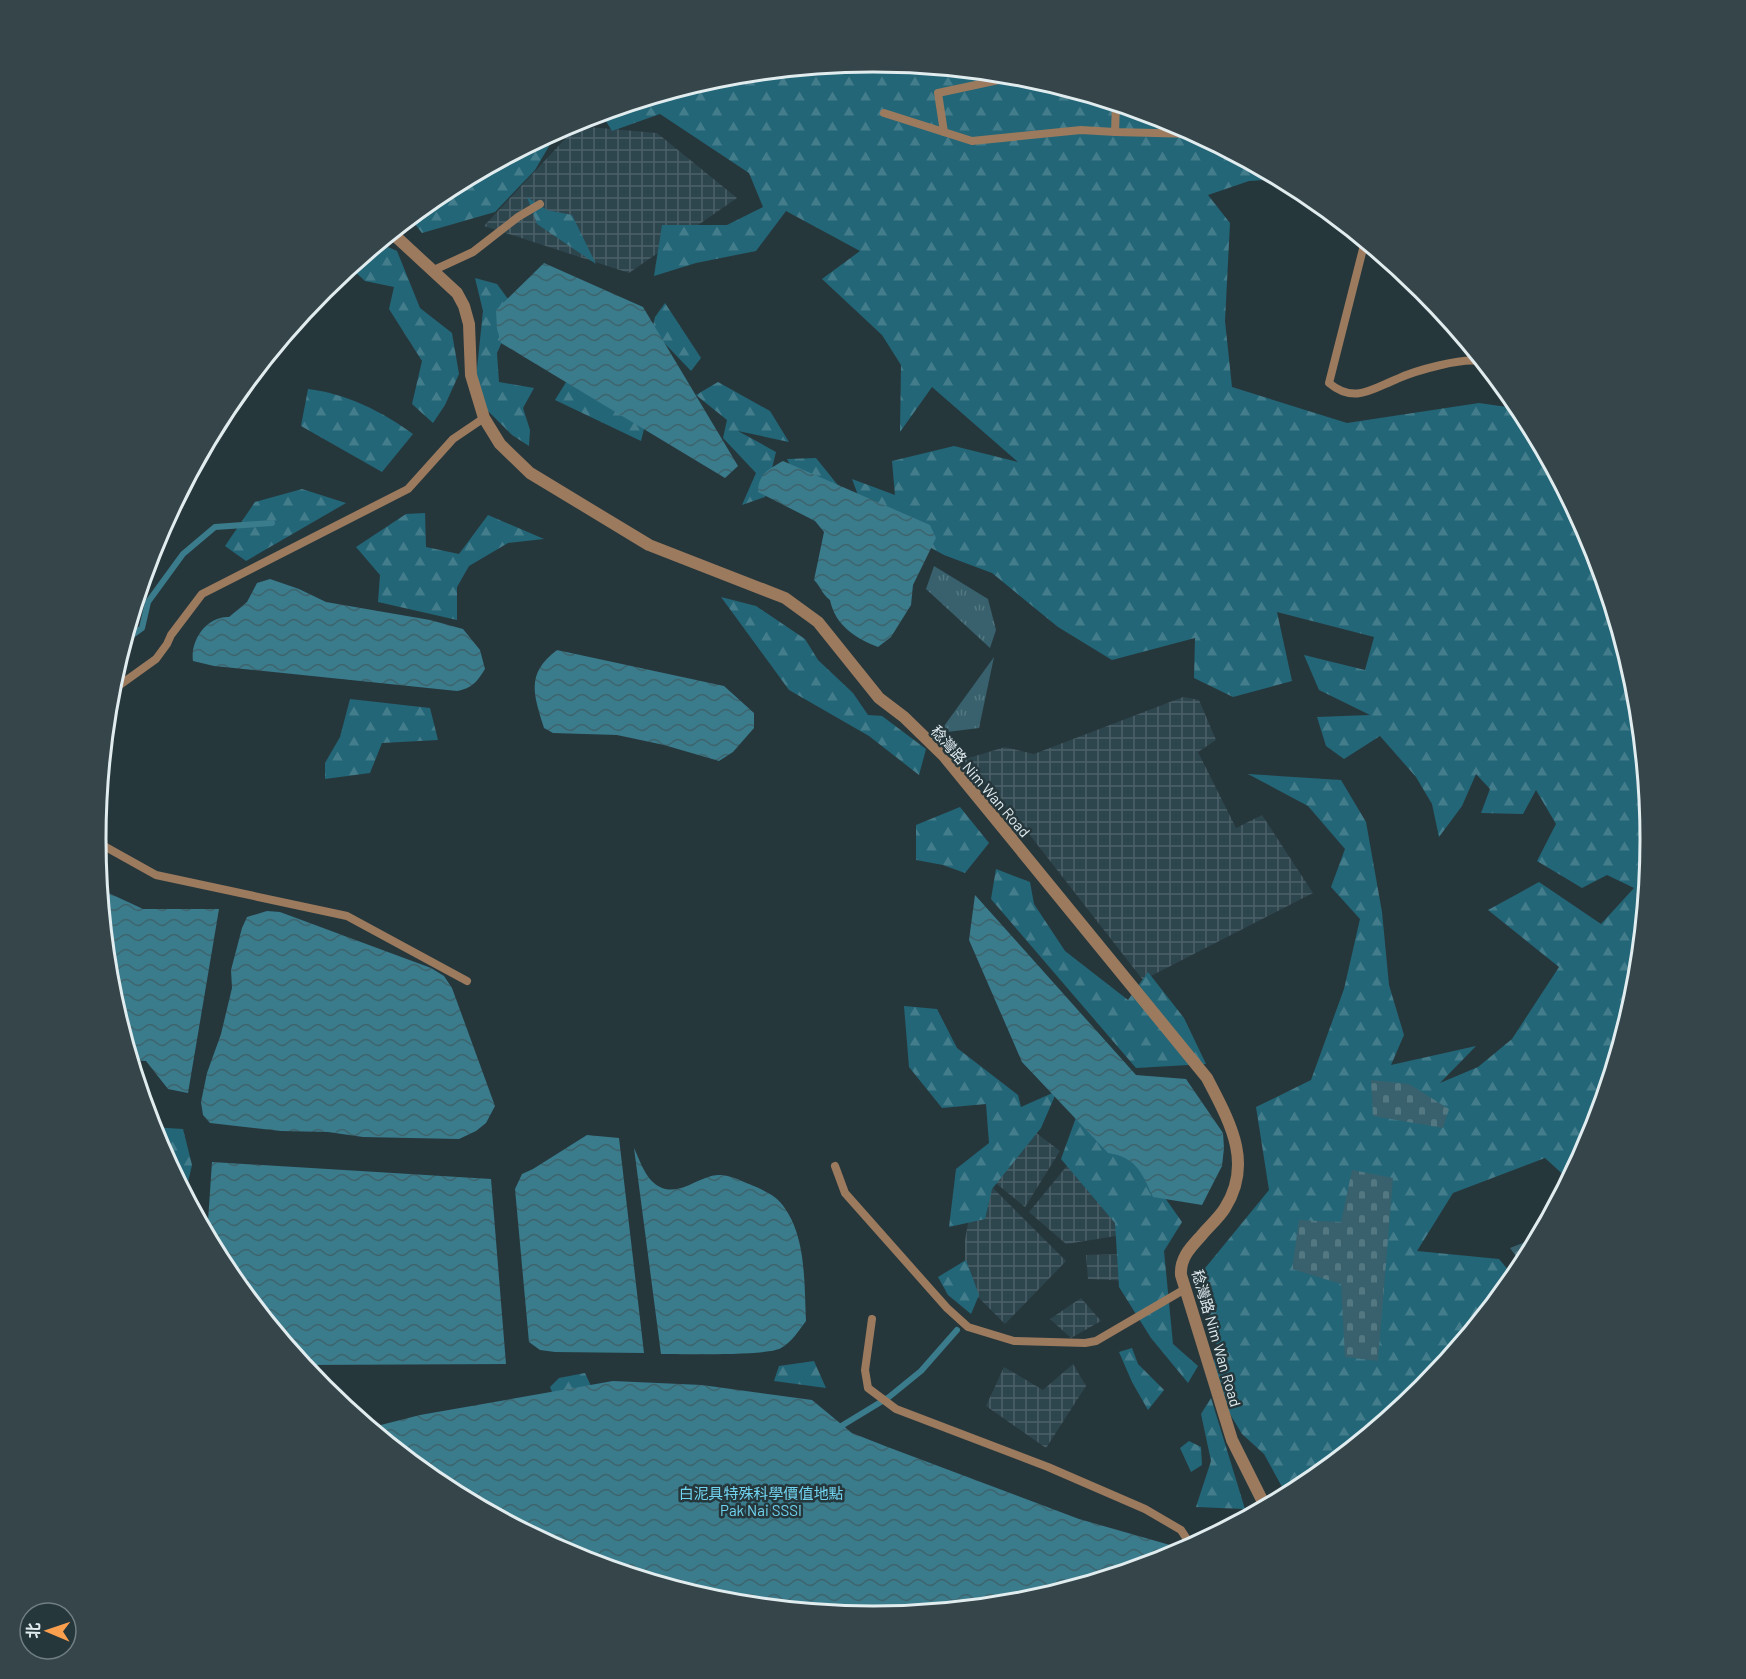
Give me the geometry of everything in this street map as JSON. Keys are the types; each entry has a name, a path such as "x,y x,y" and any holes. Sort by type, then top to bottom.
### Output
{"street":[{"name":"稔灣路 Nim Wan Road","path":"398,237 457,293 464,306 470,324 471,375 484,418 500,444 530,473 649,545 785,598 818,622 879,698 904,717 944,756 1208,1078 1231,1124 1238,1147 1237,1182 1225,1209 1190,1248 1180,1263 1180,1275 1232,1440 1262,1501"}],"lane":[{"path":"944,132 938,93 991,82"},
{"path":"1115,132 1116,112"},
{"path":"884,113 972,141 1081,130 1174,133"},
{"path":"434,270 473,252 518,217 540,204"},
{"path":"1363,249 1329,384 1339,392 1355,394 1375,390 1398,378 1465,359 1472,360"},
{"path":"122,684 156,659 202,594 408,489 453,439 484,418"},
{"path":"105,847 156,875 347,916 467,981"},
{"path":"835,1166 845,1193 947,1308 968,1327 1014,1341 1085,1343 1096,1341 1185,1289"},
{"path":"872,1319 865,1370 868,1388 896,1409 1048,1467 1145,1509 1181,1530 1187,1540"}],"shaded area":[{"path":"588,127 657,133 737,198 629,273 484,226 569,135"},
{"path":"1183,697 1199,700 1216,740 1198,752 1236,828 1262,815 1313,893 1143,980 1029,834 962,760 1005,747 1034,754"},
{"path":"1031,1129 1060,1151 1025,1207 992,1180"},
{"path":"1075,1156 1122,1235 1066,1244 1029,1212"},
{"path":"984,1179 1066,1261 1005,1324 973,1292 965,1273 965,1240 970,1212"},
{"path":"1133,1254 1132,1281 1088,1279 1086,1255"},
{"path":"1081,1298 1101,1321 1071,1338 1050,1319"},
{"path":"1073,1364 1086,1386 1046,1448 986,1406 1004,1367 1043,1390"}],"green space":[{"path":"873,72 973,79 1023,87 1072,98 1167,130 1265,180 1249,181 1208,195 1230,223 1225,321 1232,387 1347,423 1479,403 1507,407 1538,456 1561,500 1600,593 1614,641 1626,690 1639,789 1639,890 1634,940 1626,989 1614,1038 1600,1086 1563,1175 1545,1158 1453,1193 1417,1251 1499,1259 1508,1270 1482,1307 1450,1346 1379,1417 1283,1488 1264,1454 1242,1434 1206,1374 1219,1352 1197,1278 1269,1190 1256,1107 1311,1080 1344,989 1360,919 1331,887 1345,849 1308,806 1248,774 1341,780 1366,822 1382,912 1389,985 1404,1035 1391,1065 1476,1046 1440,1083 1478,1067 1512,1039 1559,967 1488,910 1539,882 1601,924 1634,888 1607,875 1582,888 1537,861 1556,824 1536,790 1523,814 1481,813 1490,789 1476,774 1462,806 1439,837 1432,804 1416,777 1380,736 1344,759 1326,746 1317,717 1370,715 1319,690 1304,655 1365,670 1374,637 1277,612 1292,681 1233,697 1194,678 1195,638 1112,660 1058,627 992,573 944,555 864,511 852,479 895,495 892,461 954,446 1018,462 932,387 900,432 901,365 882,335 822,279 860,251 786,211 756,251 696,263 654,276 662,225 727,225 763,207 749,173 660,114 612,131 606,120 674,98 773,79"},
{"path":"551,143 535,170 495,212 422,233 415,224 447,201 489,175"},
{"path":"527,197 547,210 572,215 596,264 537,224"},
{"path":"387,246 397,251 420,308 452,333 459,374 445,405 433,423 412,404 422,361 389,309 394,287 365,281 356,273 367,262"},
{"path":"475,278 497,284 516,310 497,353 499,382 534,388 523,408 530,430 529,446 512,435 474,397 483,311"},
{"path":"665,303 701,358 691,371 652,330 655,317"},
{"path":"568,379 645,425 641,441 555,400"},
{"path":"718,382 770,411 789,442 738,431 776,452 765,497 742,505 756,473 723,438 727,420 696,395"},
{"path":"308,389 350,399 389,418 413,434 382,472 301,426"},
{"path":"816,458 841,489 809,505 787,459"},
{"path":"302,489 346,503 246,561 225,546 255,502"},
{"path":"425,513 426,547 459,554 488,515 544,539 508,543 469,566 457,587 457,620 378,602 380,575 356,547 406,514"},
{"path":"934,566 988,599 996,630 990,648 926,589"},
{"path":"721,597 756,606 805,639 818,660 853,693 868,715 882,716 926,749 919,775 869,736 789,690"},
{"path":"994,657 979,728 939,733"},
{"path":"350,699 430,708 438,740 382,743 370,773 325,779 325,763 340,737"},
{"path":"960,807 989,843 965,873 943,865 916,860 916,825"},
{"path":"996,869 1030,882 1034,904 1065,951 1128,1000 1148,972 1184,1018 1206,1064 1136,1068 991,899"},
{"path":"904,1006 937,1009 957,1048 1018,1095 1021,1107 1057,1091 1041,1128 992,1189 985,1219 949,1227 956,1169 989,1143 986,1104 942,1108 909,1067"},
{"path":"1371,1080 1409,1084 1449,1109 1443,1128 1373,1116"},
{"path":"1078,1112 1127,1144 1182,1222 1164,1251 1173,1344 1198,1366 1188,1383 1151,1338 1119,1287 1115,1223 1061,1159"},
{"path":"162,1128 183,1129 192,1165 188,1184"},
{"path":"1352,1170 1393,1178 1378,1361 1345,1357 1341,1284 1292,1269 1299,1220 1341,1222"},
{"path":"1526,1242 1517,1257 1510,1248"},
{"path":"966,1260 979,1295 971,1314 948,1295 938,1277"},
{"path":"1132,1348 1138,1364 1164,1390 1148,1410 1119,1352"},
{"path":"814,1361 826,1388 774,1381 779,1366"},
{"path":"585,1373 595,1395 554,1397 550,1387 559,1378"},
{"path":"1211,1398 1245,1509 1196,1507 1211,1461 1201,1414"},
{"path":"1189,1441 1201,1447 1202,1465 1191,1472 1180,1448"}],"water":[{"path":"544,263 643,307 738,466 725,478 501,343 497,329 496,310"},
{"path":"783,461 930,525 936,538 913,585 911,605 891,637 878,647 847,630 836,617 830,600 814,580 824,532 815,521 758,492 762,476"},
{"path":"270,579 326,602 430,620 463,629 480,650 485,669 474,684 457,691 214,666 193,661 194,645 207,625 214,620 229,617 247,602 257,583"},
{"path":"557,650 724,686 754,713 754,728 733,752 719,761 664,745 617,735 553,733 544,728 537,705 535,686 540,668"},
{"path":"107,892 143,909 219,909 188,1093 168,1089 146,1061 139,1061 120,989"},
{"path":"975,895 1136,1075 1186,1079 1223,1133 1222,1166 1202,1205 1153,1197 1132,1162 1108,1153 1022,1062 969,940"},
{"path":"267,911 280,912 431,968 444,976 452,988 495,1106 486,1123 459,1139 363,1137 210,1123 203,1115 201,1102 207,1073 221,1034 232,988 231,970 242,928 247,917"},
{"path":"587,1135 619,1138 644,1353 555,1352 540,1350 529,1342 515,1189 522,1174"},
{"path":"634,1148 648,1176 662,1188 677,1189 704,1178 722,1175 761,1189 780,1202 789,1214 800,1243 806,1321 785,1345 773,1351 760,1352 661,1354"},
{"path":"212,1162 491,1179 506,1364 314,1365 264,1307 208,1223"},
{"name":"白泥具特殊科學價值地點 Pak Nai SSSI","path":"613,1381 702,1385 812,1400 852,1433 1079,1519 1171,1547 1072,1581 973,1600 873,1607 773,1600 723,1592 674,1581 626,1566 579,1549 534,1528 447,1478 378,1426 420,1415"}],"waterway":[{"path":"134,634 142,628 148,602 183,554 215,527 272,523"},
{"path":"838,1428 889,1397 921,1371 957,1330"}]}
